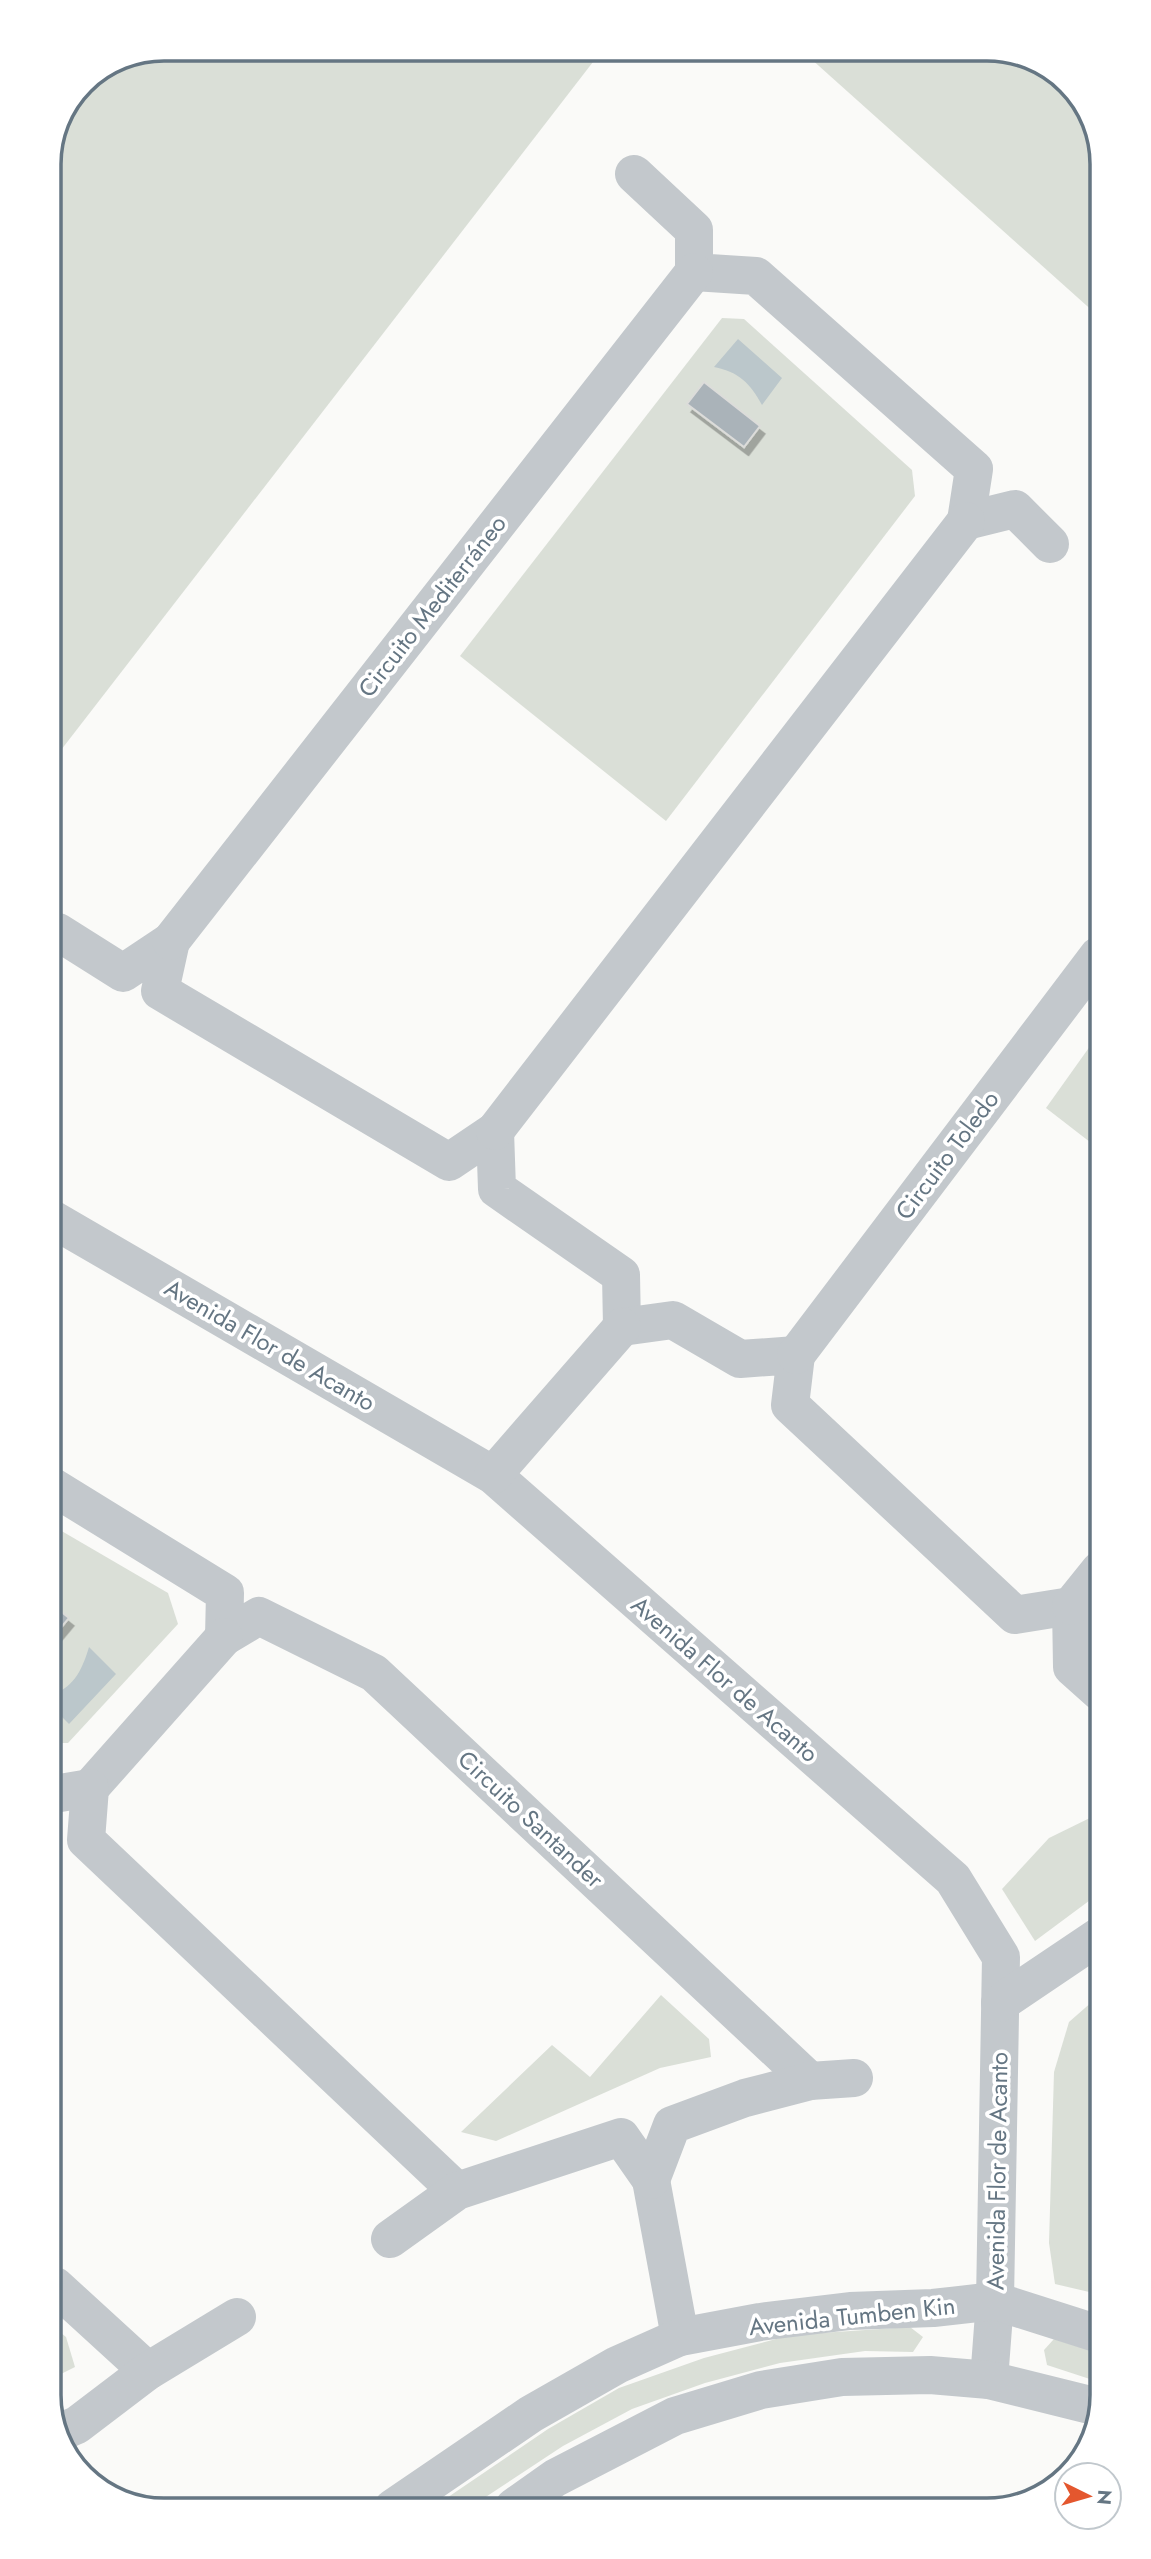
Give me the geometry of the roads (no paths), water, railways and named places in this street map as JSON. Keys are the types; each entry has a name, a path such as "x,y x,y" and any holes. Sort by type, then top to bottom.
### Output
{"street":[{"path":"634,174 694,230 694,272 756,276 974,469 967,521 1015,509 1050,544"},
{"name":"Circuito Mediterráneo","path":"61,934 122,973 171,941 694,272"},
{"name":"Circuito Mediterráneo","path":"171,941 160,991 449,1162 495,1131 967,521"},
{"name":"Circuito Toledo","path":"796,1355 1090,967"},
{"path":"495,1131 497,1189 621,1275 622,1327"},
{"name":"Avenida Flor de Acanto","path":"61,1224 493,1475 953,1880 1002,1957 995,2301 989,2380"},
{"path":"493,1475 622,1327 673,1320 740,1359 796,1355 790,1405 1015,1615 1071,1606"},
{"path":"61,1492 225,1592 223,1637"},
{"path":"1090,1582 1071,1606 1072,1667 1090,1683"},
{"name":"Circuito Santander","path":"457,2191 86,1840 72,1791 223,1637 259,1616 374,1673 810,2081"},
{"path":"1000,2003 1090,1942"},
{"path":"651,2180 672,2125 744,2098 810,2081 854,2078"},
{"path":"390,2239 457,2191 621,2137 651,2180 680,2337"},
{"path":"61,2292 148,2371"},
{"name":"Avenida Tumben Kin","path":"408,2498 531,2414 617,2365 680,2337 760,2322 850,2311 933,2308 995,2301 1090,2331"},
{"path":"67,2429 77,2425 148,2371 237,2317"},
{"path":"527,2498 555,2478 675,2416 761,2390 842,2377 930,2375 989,2380 1089,2405"}]}
